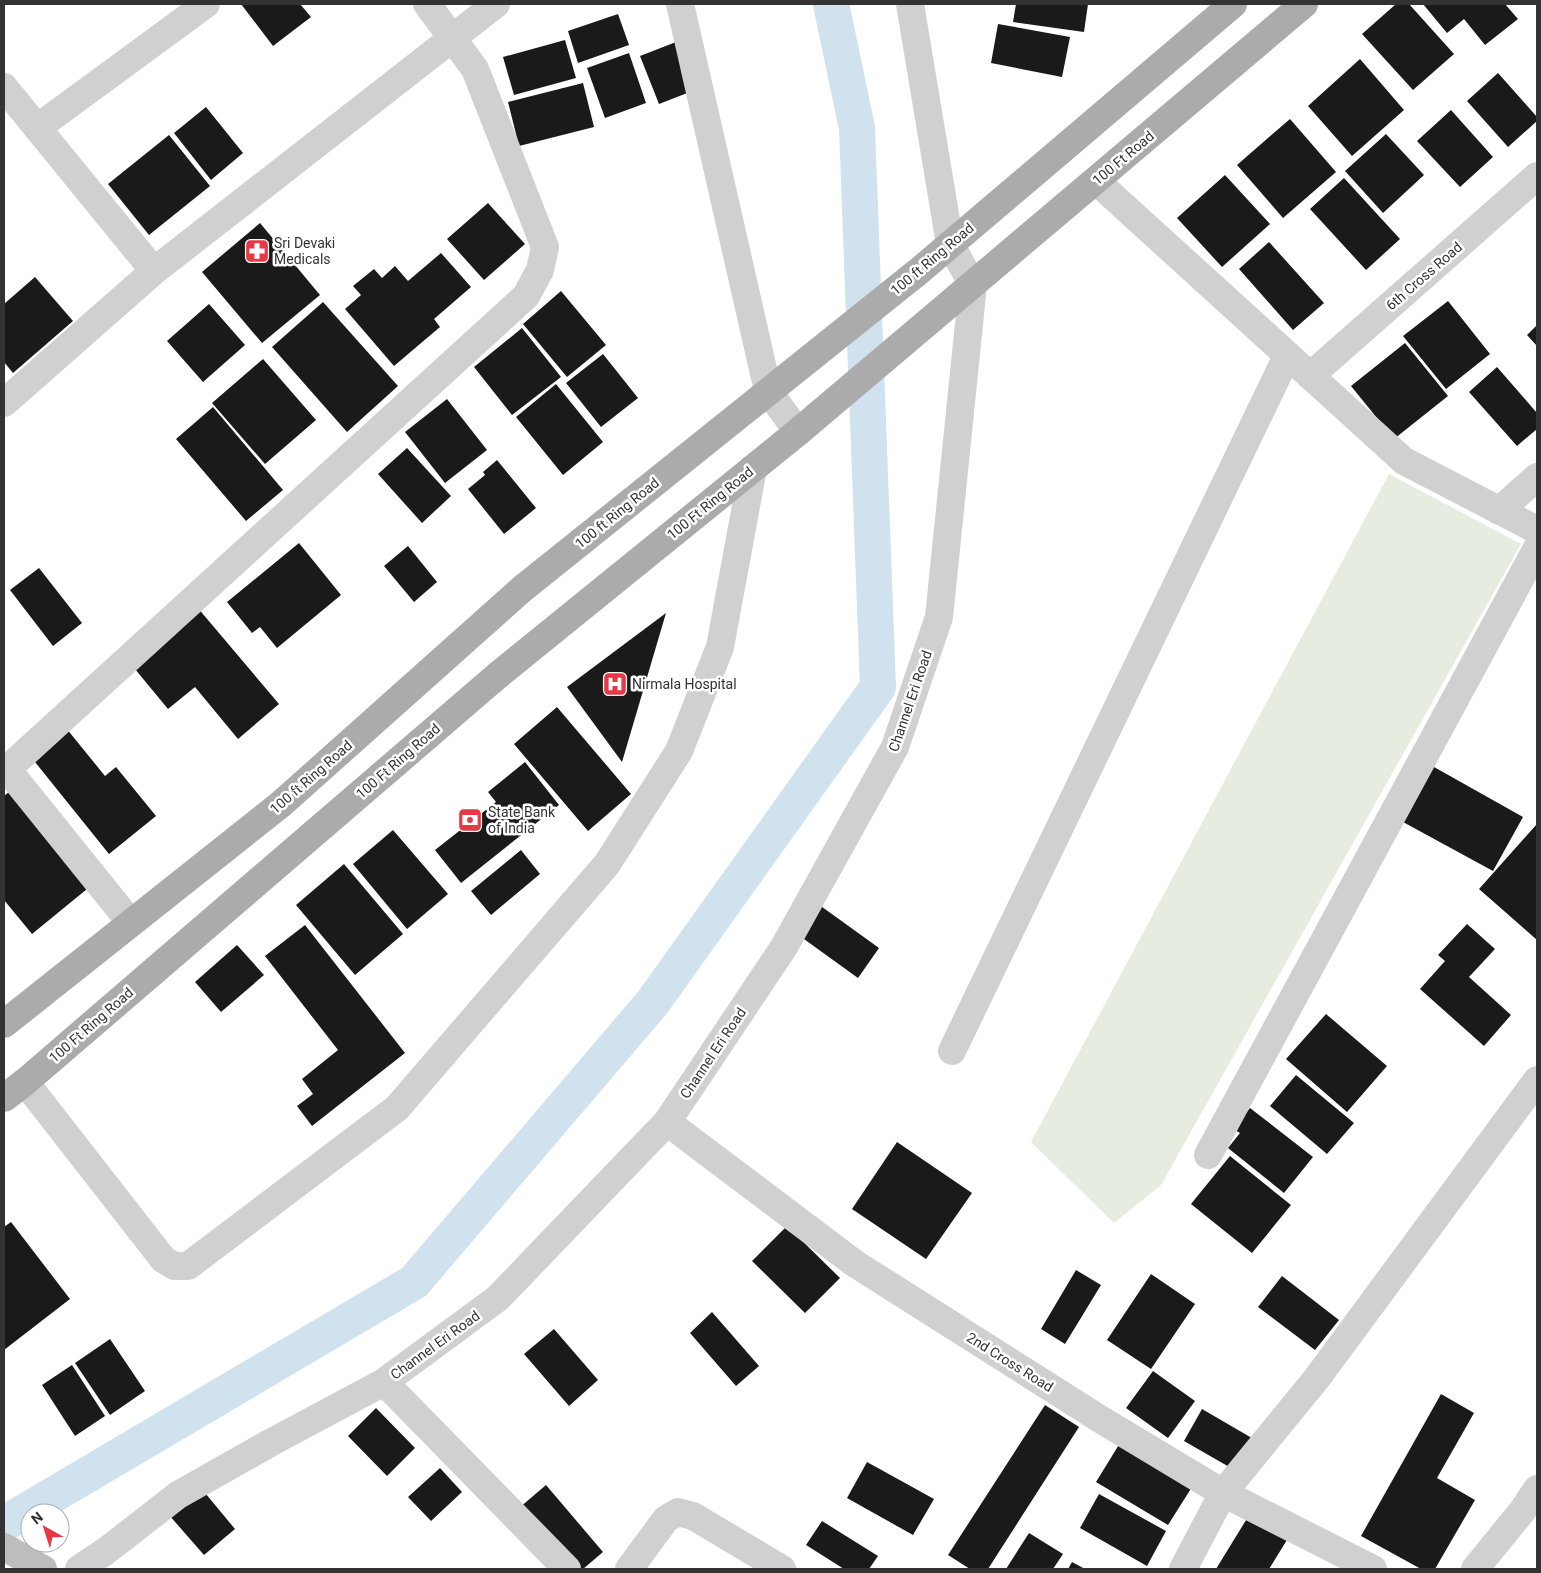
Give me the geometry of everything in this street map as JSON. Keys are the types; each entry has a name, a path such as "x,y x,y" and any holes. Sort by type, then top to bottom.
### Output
{"main road":[{"name":"100 ft Ring Road","path":"4,1024 281,804 522,589 919,271 1232,4"},
{"name":"100 Ft Road","path":"940,311 1096,182 1304,4"},
{"name":"100 Ft Ring Road","path":"14,1090 497,676 798,432 940,311"},
{"path":"11,1551 43,1569"}],"street":[{"path":"37,128 206,4"},
{"path":"132,923 5,770 526,296 540,270 545,247 476,69 428,4"},
{"path":"4,403 154,271 496,4"},
{"path":"680,4 768,392 798,432"},
{"path":"910,4 950,244 973,285"},
{"path":"4,87 154,271"},
{"name":"6th Cross Road","path":"1310,376 1537,176"},
{"path":"1096,182 1404,461 1537,530"},
{"name":"Channel Eri Road","path":"79,1569 106,1551 178,1495 384,1382 498,1298 666,1122 784,947 896,747 939,617 973,285"},
{"path":"952,1051 1287,356"},
{"path":"14,1090 163,1259 174,1266 188,1266 396,1108 607,864 679,751 720,647 753,468"},
{"path":"1499,511 1537,477"},
{"path":"1208,1155 1537,548"},
{"path":"1183,1569 1223,1493 1316,1378 1537,1080"},
{"name":"2nd Cross Road","path":"666,1122 854,1263 1092,1414 1223,1493 1373,1569"},
{"path":"384,1382 567,1569"},
{"path":"1475,1569 1537,1489"},
{"path":"629,1569 666,1519 678,1512 693,1516 782,1569"}],"shaded area":[{"path":"1389,474 1521,544 1161,1185 1114,1223 1031,1142"}],"building":[{"path":"241,4 300,4 311,17 273,46"},
{"path":"1016,4 1088,4 1084,32 1013,22"},
{"path":"1396,4 1409,4 1454,54 1413,90 1362,34"},
{"path":"1423,4 1505,4 1518,19 1485,45 1464,19 1447,33"},
{"path":"618,14 629,45 578,63 568,31"},
{"path":"998,24 1070,37 1062,77 991,63"},
{"path":"565,40 576,78 514,95 503,57"},
{"path":"676,42 695,90 659,104 640,56"},
{"path":"629,53 646,103 605,118 587,68"},
{"path":"1360,59 1404,110 1352,156 1308,106"},
{"path":"1498,73 1537,117 1537,121 1508,147 1467,101"},
{"path":"583,83 594,127 519,146 508,102"},
{"path":"206,107 243,153 211,180 174,133"},
{"path":"1451,110 1493,157 1460,187 1417,141"},
{"path":"1290,119 1336,172 1283,218 1237,165"},
{"path":"1386,134 1424,175 1383,213 1345,171"},
{"path":"169,135 210,186 149,235 108,184"},
{"path":"1225,175 1270,224 1222,267 1177,218"},
{"path":"1344,178 1400,239 1366,270 1310,209"},
{"path":"488,203 525,244 484,280 447,239"},
{"path":"260,223 320,295 262,343 202,272"},
{"path":"1269,242 1324,303 1293,330 1239,269"},
{"path":"441,253 471,287 434,319 440,327 394,366 345,309 361,295 353,286 374,269 382,278 395,266 408,281"},
{"path":"35,277 73,321 13,373 4,362 4,304"},
{"path":"561,291 606,345 567,377 523,324"},
{"path":"1448,301 1490,354 1446,389 1403,336"},
{"path":"323,302 398,386 347,432 272,347"},
{"path":"209,304 245,345 203,382 167,341"},
{"path":"1537,325 1537,346 1527,335"},
{"path":"522,328 561,377 512,415 474,367"},
{"path":"1405,343 1448,396 1394,439 1351,386"},
{"path":"603,354 638,398 601,427 566,383"},
{"path":"263,359 316,420 265,464 212,403"},
{"path":"1497,367 1537,413 1537,429 1517,446 1469,392"},
{"path":"556,384 603,442 563,475 516,417"},
{"path":"447,399 487,450 445,483 405,432"},
{"path":"213,407 283,490 246,521 176,439"},
{"path":"407,448 451,496 422,523 378,474"},
{"path":"497,460 536,508 504,534 468,489 485,475 483,472"},
{"path":"299,543 341,595 277,648 260,627 252,633 227,602"},
{"path":"408,546 437,582 414,602 384,566"},
{"path":"39,568 82,623 53,646 10,590"},
{"path":"197,607 279,704 238,739 195,687 168,709 130,663"},
{"path":"666,613 622,762 567,687"},
{"path":"557,707 631,794 588,831 514,744"},
{"path":"66,728 105,776 116,767 156,816 109,854 31,757"},
{"path":"525,762 559,805 461,883 435,850 496,802 488,792"},
{"path":"1434,767 1523,817 1493,871 1403,822"},
{"path":"9,792 87,889 32,934 4,900 4,796"},
{"path":"1537,824 1537,940 1479,889"},
{"path":"393,830 448,894 407,929 353,864"},
{"path":"521,850 540,874 491,915 471,891"},
{"path":"344,864 403,934 355,975 296,905"},
{"path":"818,904 879,948 858,978 797,934"},
{"path":"1467,924 1495,949 1469,977 1511,1015 1484,1046 1420,989 1445,961 1438,955"},
{"path":"305,925 405,1053 312,1126 297,1106 313,1094 302,1079 338,1050 265,956"},
{"path":"237,945 264,975 221,1012 195,982"},
{"path":"1326,1014 1387,1066 1347,1112 1286,1059"},
{"path":"1296,1075 1354,1123 1327,1154 1270,1106"},
{"path":"1250,1108 1313,1157 1284,1193 1228,1148 1240,1133 1233,1129"},
{"path":"897,1142 972,1193 926,1259 852,1209"},
{"path":"1230,1156 1291,1205 1252,1253 1191,1204"},
{"path":"11,1222 70,1299 4,1350 4,1227"},
{"path":"787,1226 840,1278 805,1313 752,1261"},
{"path":"1076,1270 1101,1285 1065,1344 1041,1329"},
{"path":"1151,1274 1195,1304 1151,1369 1107,1340"},
{"path":"1282,1276 1339,1320 1315,1350 1258,1307"},
{"path":"712,1312 759,1366 736,1386 690,1333"},
{"path":"554,1329 598,1380 569,1406 524,1354"},
{"path":"110,1339 145,1391 110,1415 75,1363"},
{"path":"72,1365 105,1416 75,1436 42,1385"},
{"path":"1153,1371 1195,1401 1168,1438 1126,1408"},
{"path":"1441,1394 1474,1413 1437,1478 1475,1500 1435,1569 1421,1569 1361,1536"},
{"path":"1045,1405 1079,1427 988,1569 970,1569 948,1555"},
{"path":"376,1408 415,1448 387,1476 348,1436"},
{"path":"1202,1409 1257,1441 1238,1472 1184,1441"},
{"path":"1120,1443 1192,1487 1168,1525 1096,1482"},
{"path":"867,1462 934,1499 913,1535 847,1498"},
{"path":"440,1468 462,1492 431,1521 408,1497"},
{"path":"546,1485 603,1552 583,1569 572,1569 519,1508"},
{"path":"201,1488 235,1529 204,1555 169,1515"},
{"path":"1099,1494 1166,1531 1147,1566 1080,1528"},
{"path":"1251,1512 1290,1535 1269,1569 1216,1569"},
{"path":"822,1521 878,1556 869,1569 844,1569 806,1545"},
{"path":"1029,1533 1063,1554 1053,1569 1006,1569"},
{"path":"1072,1562 1085,1569 1068,1569"}],"waterway":[{"path":"4,1524 414,1282 653,1002 878,687 857,128 831,4"}],"place":[{"name":"Sri Devaki Medicals","path":"257,251"},
{"name":"Nirmala Hospital","path":"615,684"},
{"name":"State Bank of India","path":"470,820"}]}
